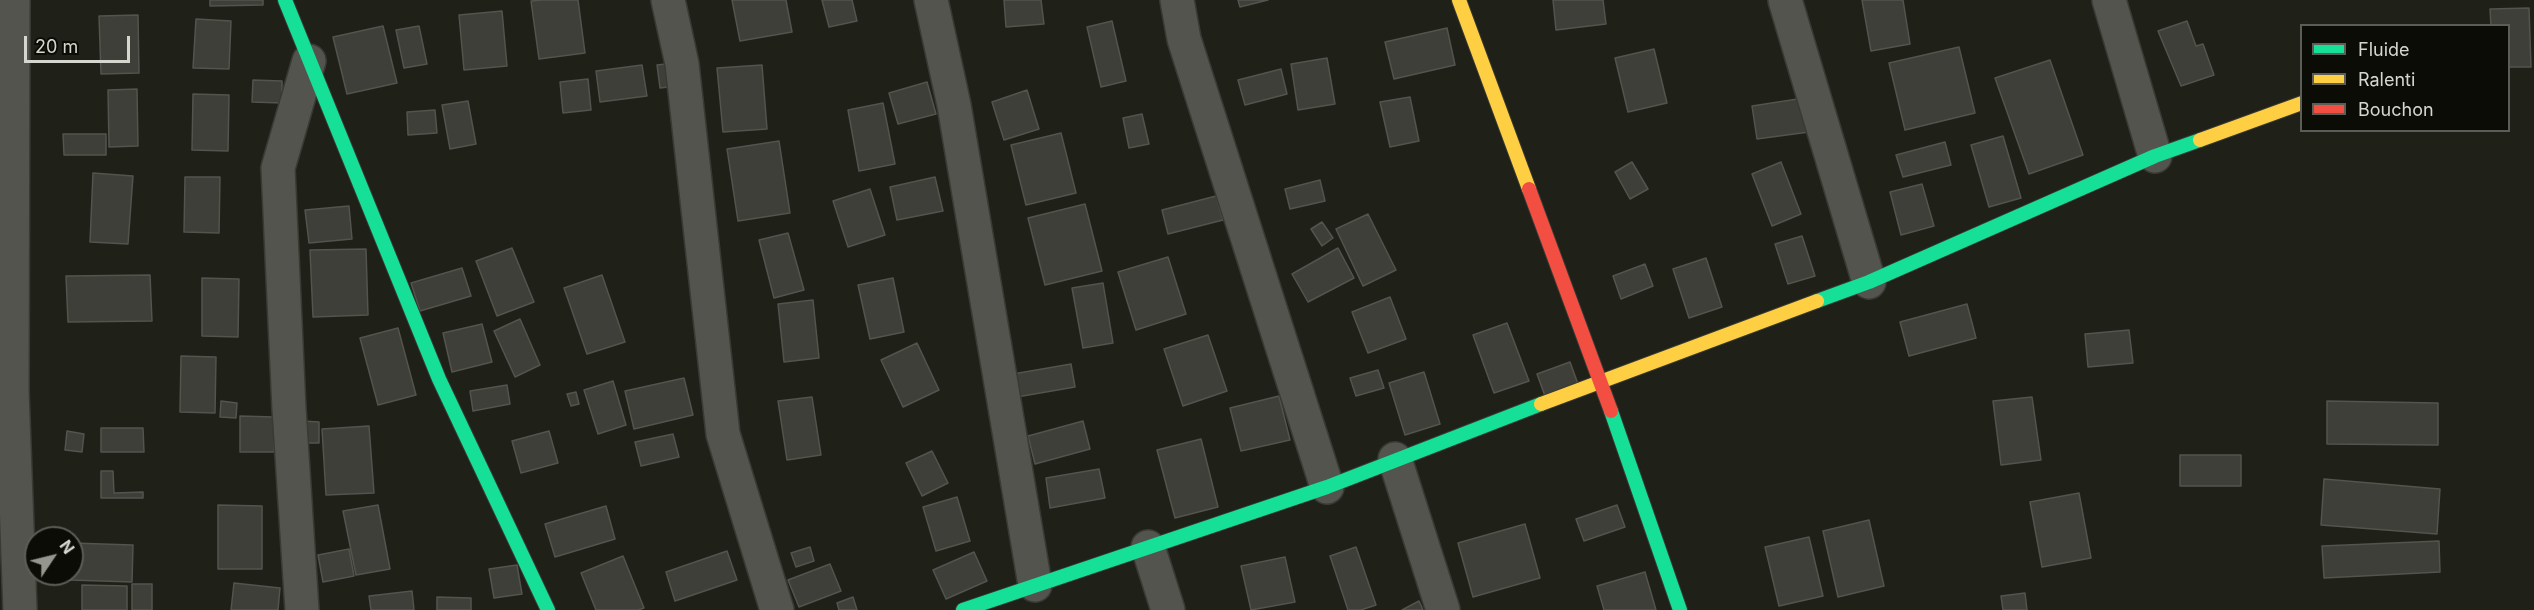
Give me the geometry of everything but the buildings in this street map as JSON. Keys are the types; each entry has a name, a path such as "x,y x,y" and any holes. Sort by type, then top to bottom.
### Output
{"street":[{"path":"13,0 12,391 20,610"},
{"path":"285,0 439,378 548,610"},
{"path":"668,0 682,64 723,434 777,610"},
{"path":"931,0 956,117 1035,585"},
{"path":"1178,0 1184,39 1327,487"},
{"path":"1459,0 1600,381 1680,610"},
{"path":"1785,0 1869,282"},
{"path":"2109,0 2155,156"},
{"path":"302,610 289,409 278,168 309,61"},
{"path":"963,610 1327,487 1600,381 1869,282 2155,156 2300,103"},
{"path":"1395,459 1443,610"},
{"path":"1148,547 1168,610"}],"traffic: fast":[{"path":"285,0 439,379 548,610"},
{"path":"1817,301 1869,282 2155,156 2200,140"},
{"path":"963,610 1327,487 1541,404"},
{"path":"1611,411 1680,610"}],"traffic: slow":[{"path":"1459,0 1529,189"},
{"path":"2200,140 2300,104"},
{"path":"1541,404 1817,301"}],"traffic: jam":[{"path":"1529,189 1611,411"}]}
